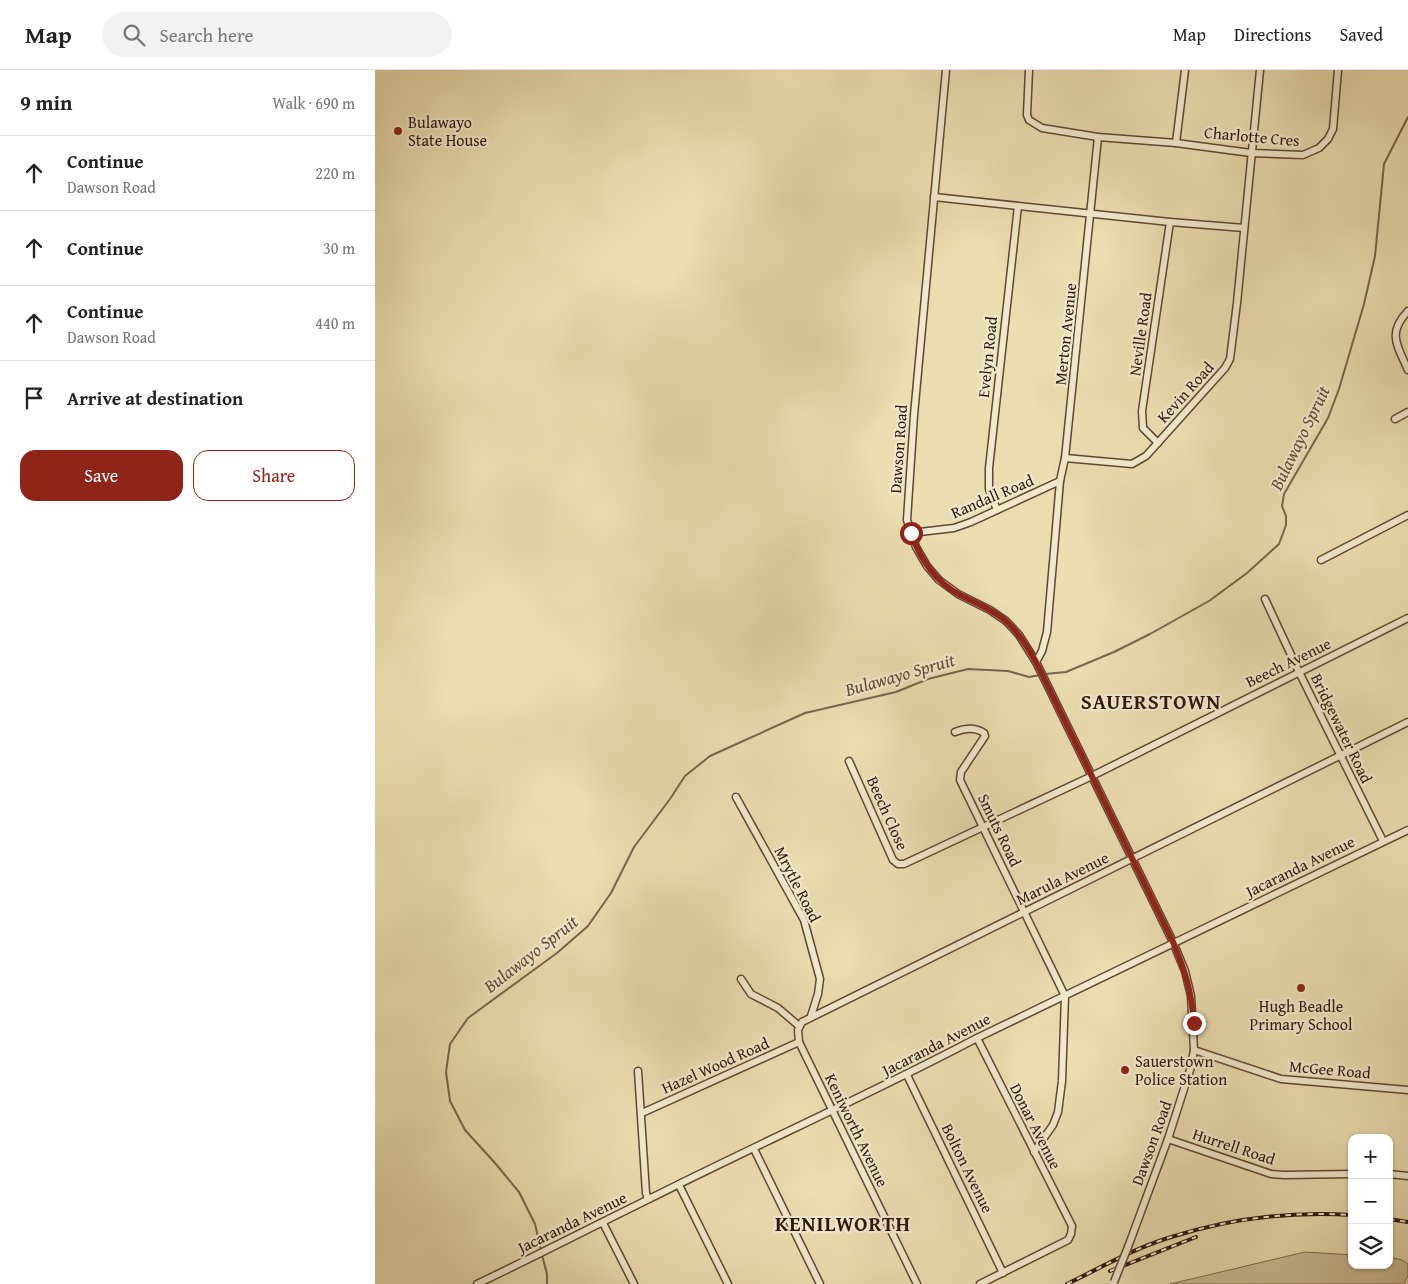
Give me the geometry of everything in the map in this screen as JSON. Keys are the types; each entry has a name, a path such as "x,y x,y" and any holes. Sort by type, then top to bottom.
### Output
{"street":[{"name":"Dawson Road","path":"946,70 909,478 907,520 916,547 923,560 939,580 958,594 990,610 1006,621 1019,635 1036,663 1131,860 1173,942 1185,971 1191,996 1194,1050 1188,1080 1114,1283"},
{"name":"Charlotte Cres","path":"1029,70 1026,112 1029,120 1042,128 1098,137 1177,143 1251,153 1303,156 1319,148 1328,139 1333,129 1338,70"},
{"path":"1177,143 1185,70"},
{"name":"Kevin Road","path":"1065,458 1132,464 1146,456 1221,374 1229,359 1260,70"},
{"path":"1091,213 1098,137"},
{"path":"934,197 1244,228"},
{"name":"Evelyn Road","path":"997,510 989,489 989,468 1018,206"},
{"name":"Merton Avenue","path":"1065,458 1091,213"},
{"name":"Neville Road","path":"1158,443 1143,428 1143,411 1170,222"},
{"path":"1408,311 1398,321 1395,336 1408,370"},
{"path":"1395,419 1408,412"},
{"name":"Randall Road","path":"911,533 955,528 1059,481 1065,458"},
{"path":"1036,663 1042,651 1047,632 1059,481"},
{"path":"1321,560 1408,515"},
{"name":"Bridgewater Road","path":"1265,599 1339,755 1383,841"},
{"name":"Beech Avenue","path":"910,862 1092,776 1408,618"},
{"name":"Marula Avenue","path":"799,1026 811,1016 1408,722"},
{"name":"Smuts Road","path":"955,732 962,729 973,729 980,730 985,734 960,776 983,828 1065,996"},
{"name":"Beech Close","path":"849,761 893,860 898,864 910,862"},
{"name":"Mrytle Road","path":"736,797 804,920 820,979 818,994 811,1016"},
{"name":"Jacaranda Avenue","path":"477,1284 552,1249 648,1199 907,1075 977,1038 1173,942 1408,830"},
{"path":"741,979 751,994 778,1008 799,1026 797,1030 799,1042"},
{"path":"1034,1152 1053,1125 1058,1112 1062,1081 1065,996"},
{"name":"Donar Avenue","path":"977,1038 1072,1226 1068,1240 1003,1273"},
{"name":"Keniworth Avenue","path":"799,1042 917,1284"},
{"name":"Hazel Wood Road","path":"642,1113 799,1042"},
{"name":"McGee Road","path":"1194,1050 1281,1079 1408,1090"},
{"path":"638,1071 646,1193 648,1199"},
{"name":"Bolton Avenue","path":"907,1075 1003,1273"},
{"name":"Hurrell Road","path":"1168,1139 1271,1174 1348,1174"},
{"path":"754,1149 820,1284"},
{"path":"1393,1174 1408,1176"},
{"path":"679,1185 728,1284"},
{"path":"603,1223 634,1284"},
{"path":"980,1284 1003,1273"}],"shaded area":[{"path":"1305,1252 1348,1255 1348,1269 1393,1269 1393,1258 1408,1264 1408,1276 1404,1284 1170,1284"}],"waterway":[{"name":"Bulawayo Spruit","path":"1045,674 1066,672 1114,652 1150,634 1209,601 1247,573 1279,544 1286,525 1286,516 1282,506 1284,494 1328,418 1339,389 1364,304 1375,256 1384,164 1408,117"},
{"name":"Bulawayo Spruit","path":"541,1250 535,1224 519,1192 465,1130 450,1101 446,1072 450,1044 468,1018 557,953 588,926 611,893 634,847 685,776 710,756 805,713 896,692 928,679 968,669 1008,671 1029,677 1040,675"},
{"name":"Bulawayo Spruit","path":"542,1255 547,1274 547,1284"}],"railway":[{"path":"1067,1284 1142,1248 1190,1231 1259,1218 1305,1214 1348,1215"},
{"path":"1393,1220 1408,1222"},
{"path":"1110,1271 1196,1237"}],"place":[{"name":"Bulawayo State House","path":"398,131"},
{"name":"Hugh Beadle Primary School","path":"1301,988"},
{"name":"Sauerstown Police Station","path":"1125,1070"}],"district":[{"name":"SAUERSTOWN","path":"1151,702"},
{"name":"KENILWORTH","path":"843,1224"}],"route":[{"path":"911,533 916,547 927,566 939,580 958,594 990,610 1006,621 1019,635 1036,662 1131,860 1173,942 1185,971 1191,996 1194,1023"}]}
